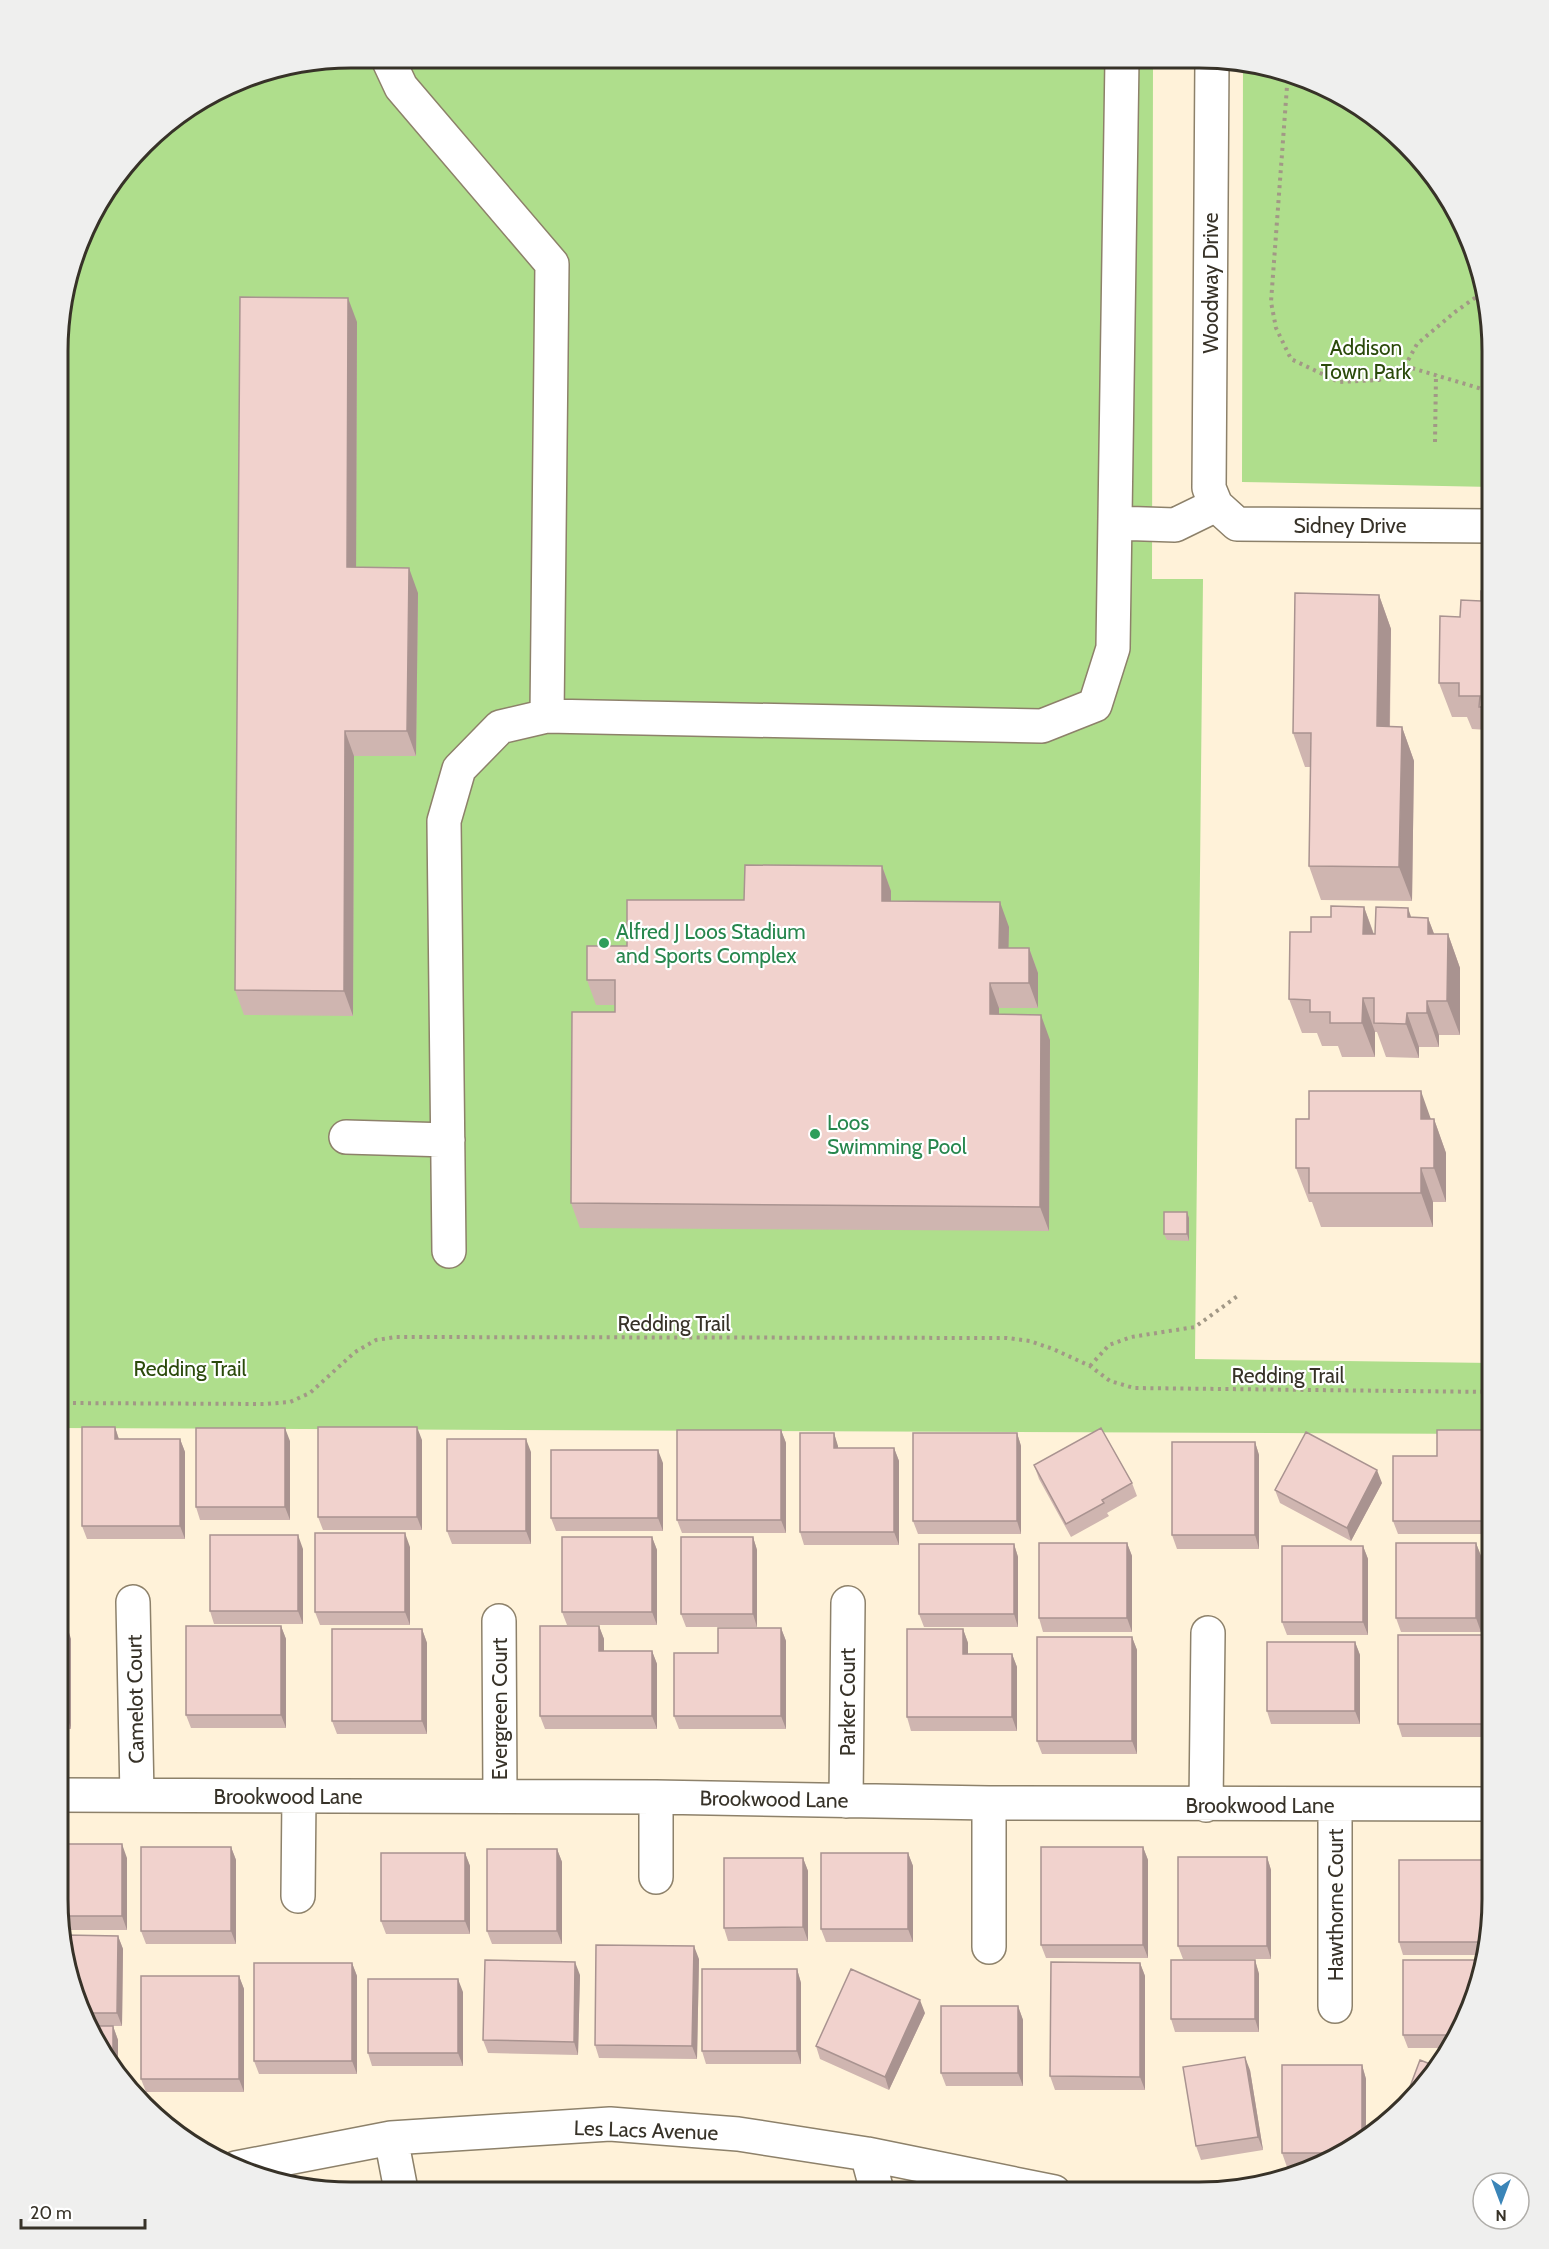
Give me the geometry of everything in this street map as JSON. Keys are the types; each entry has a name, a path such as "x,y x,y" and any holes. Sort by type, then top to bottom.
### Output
{"street":[{"path":"392,68 401,87 552,264 547,716"},
{"path":"449,1251 444,821 459,769 500,727 547,716 1042,726 1095,705 1113,648 1122,68"},
{"name":"Woodway Drive","path":"1212,68 1209,488 1216,505"},
{"path":"1115,524 1175,525 1216,505"},
{"name":"Sidney Drive","path":"1216,505 1237,524 1482,526"},
{"path":"346,1137 448,1140"},
{"name":"Camelot Court","path":"133,1602 137,1795"},
{"name":"Parker Court","path":"846,1801 848,1603"},
{"name":"Evergreen Court","path":"499,1621 500,1796"},
{"path":"1206,1805 1208,1633"},
{"name":"Brookwood Lane","path":"68,1795 656,1797 1206,1805 1482,1804"},
{"path":"298,1896 299,1796"},
{"path":"656,1797 656,1877"},
{"path":"989,1803 989,1947"},
{"name":"Hawthorne Court","path":"1335,1805 1335,2006"},
{"name":"Les Lacs Avenue","path":"255,2164 391,2138 610,2124 738,2134 867,2154 1005,2182"},
{"path":"391,2138 399,2182"},
{"path":"867,2154 875,2182"}],"path":[{"path":"1287,82 1272,302 1276,328 1291,359 1339,382 1379,380 1405,366 1417,344 1476,297"},
{"path":"1405,366 1482,389"},
{"path":"1435,442 1437,375"},
{"path":"1090,1366 1109,1345 1131,1337 1195,1328 1239,1295"},
{"name":"Redding Trail","path":"68,1403 265,1404 290,1402 310,1393 355,1352 376,1340 396,1337 1008,1338 1030,1341 1090,1366 1110,1381 1134,1388 1482,1392"}],"green space":[{"name":"Alfred J Loos Stadium and Sports Complex","path":"332,68 1153,68 1152,579 1203,579 1195,1359 1482,1363 1482,1434 68,1428 68,332 77,277 89,242 115,193 150,150 193,115 242,89 277,77"},
{"name":"Addison Town Park","path":"1243,71 1272,77 1307,89 1356,115 1399,150 1423,178 1444,209 1466,259 1479,313 1482,350 1482,487 1242,482"}],"building":[{"path":"240,297 348,298 347,567 409,568 407,731 345,731 344,991 235,990"},
{"path":"1482,591 1482,707 1479,707 1480,696 1459,696 1459,683 1439,683 1440,616 1460,617 1461,600 1481,601"},
{"path":"1295,593 1379,595 1377,726 1402,727 1399,867 1309,866 1311,733 1293,733"},
{"name":"Loos Swimming Pool","path":"745,865 882,866 882,901 1000,902 999,948 1029,948 1029,983 990,983 990,1014 1041,1015 1040,1207 571,1203 572,1012 615,1012 615,980 587,980 587,946 627,946 627,900 744,900"},
{"path":"1331,906 1364,907 1363,934 1375,934 1376,907 1408,908 1408,917 1428,918 1428,934 1448,934 1447,1001 1427,1001 1427,1013 1407,1013 1406,1024 1374,1023 1374,998 1363,998 1362,1023 1330,1023 1330,1012 1310,1012 1310,1000 1289,999 1290,932 1311,932 1311,917 1331,917"},
{"path":"1309,1091 1421,1091 1421,1119 1434,1119 1434,1168 1421,1168 1421,1193 1309,1193 1309,1168 1296,1168 1296,1119 1309,1119"},
{"path":"1164,1212 1187,1212 1187,1234 1164,1234"},
{"path":"82,1427 115,1427 115,1439 180,1439 180,1526 82,1526"},
{"path":"318,1427 417,1427 417,1517 318,1517"},
{"path":"196,1428 285,1428 285,1507 196,1507"},
{"path":"1101,1428 1132,1483 1102,1500 1104,1503 1066,1524 1034,1465"},
{"path":"677,1430 781,1430 781,1520 677,1520"},
{"path":"1437,1430 1482,1430 1482,1521 1393,1521 1393,1456 1437,1456"},
{"path":"1306,1432 1377,1470 1347,1528 1275,1490"},
{"path":"800,1433 834,1433 834,1448 894,1448 894,1532 800,1532"},
{"path":"913,1433 1017,1433 1017,1521 913,1521"},
{"path":"447,1439 526,1439 526,1531 447,1531"},
{"path":"1172,1442 1255,1442 1255,1535 1172,1535"},
{"path":"551,1450 658,1450 658,1518 551,1518"},
{"path":"315,1533 405,1533 405,1612 315,1612"},
{"path":"210,1535 298,1535 298,1611 210,1611"},
{"path":"562,1537 652,1537 652,1612 562,1612"},
{"path":"681,1537 753,1537 753,1614 681,1614"},
{"path":"1039,1543 1127,1543 1127,1618 1039,1618"},
{"path":"1396,1543 1476,1543 1476,1618 1396,1618"},
{"path":"919,1544 1014,1544 1014,1614 919,1614"},
{"path":"1282,1546 1363,1546 1363,1622 1282,1622"},
{"path":"186,1626 281,1626 281,1715 186,1715"},
{"path":"540,1626 599,1626 599,1651 652,1651 652,1716 540,1716"},
{"path":"718,1628 781,1628 781,1716 674,1716 674,1653 718,1653"},
{"path":"332,1629 422,1629 422,1721 332,1721"},
{"path":"907,1629 963,1629 963,1654 1012,1654 1012,1717 907,1717"},
{"path":"1398,1635 1482,1635 1482,1724 1398,1724"},
{"path":"1037,1637 1132,1637 1132,1741 1037,1741"},
{"path":"1267,1642 1355,1642 1355,1711 1267,1711"},
{"path":"68,1844 122,1844 122,1916 68,1916"},
{"path":"141,1847 231,1847 231,1931 141,1931"},
{"path":"1041,1847 1143,1847 1143,1945 1041,1945"},
{"path":"487,1849 557,1849 557,1931 487,1931"},
{"path":"381,1853 465,1853 465,1921 381,1921"},
{"path":"821,1853 908,1853 908,1929 821,1929"},
{"path":"1178,1857 1267,1857 1267,1946 1178,1946"},
{"path":"724,1858 803,1858 803,1927 724,1928"},
{"path":"1399,1860 1482,1860 1482,1899 1478,1942 1399,1942"},
{"path":"70,1935 118,1936 117,2013 92,2013 77,1972"},
{"path":"596,1945 694,1946 692,2046 595,2045"},
{"path":"485,1960 575,1962 574,2042 483,2040"},
{"path":"1171,1960 1255,1960 1255,2019 1171,2019"},
{"path":"1403,1960 1475,1960 1460,2007 1446,2035 1403,2035"},
{"path":"1051,1962 1140,1963 1140,2077 1050,2076"},
{"path":"254,1963 352,1963 352,2061 254,2061"},
{"path":"702,1969 797,1969 797,2051 702,2051"},
{"path":"851,1969 920,2000 885,2077 816,2046"},
{"path":"141,1976 239,1976 239,2079 141,2079"},
{"path":"368,1979 458,1979 458,2053 368,2053"},
{"path":"941,2006 1018,2006 1018,2073 941,2073"},
{"path":"98,2026 113,2026 113,2053"},
{"path":"1245,2057 1258,2137 1196,2146 1183,2067"},
{"path":"1420,2060 1429,2063 1423,2071 1410,2086"},
{"path":"1282,2065 1362,2065 1362,2130 1322,2153 1282,2153"}],"place":[{"name":"Alfred J Loos Stadium and Sports Complex","path":"604,943"},
{"name":"Loos Swimming Pool","path":"815,1134"}]}
